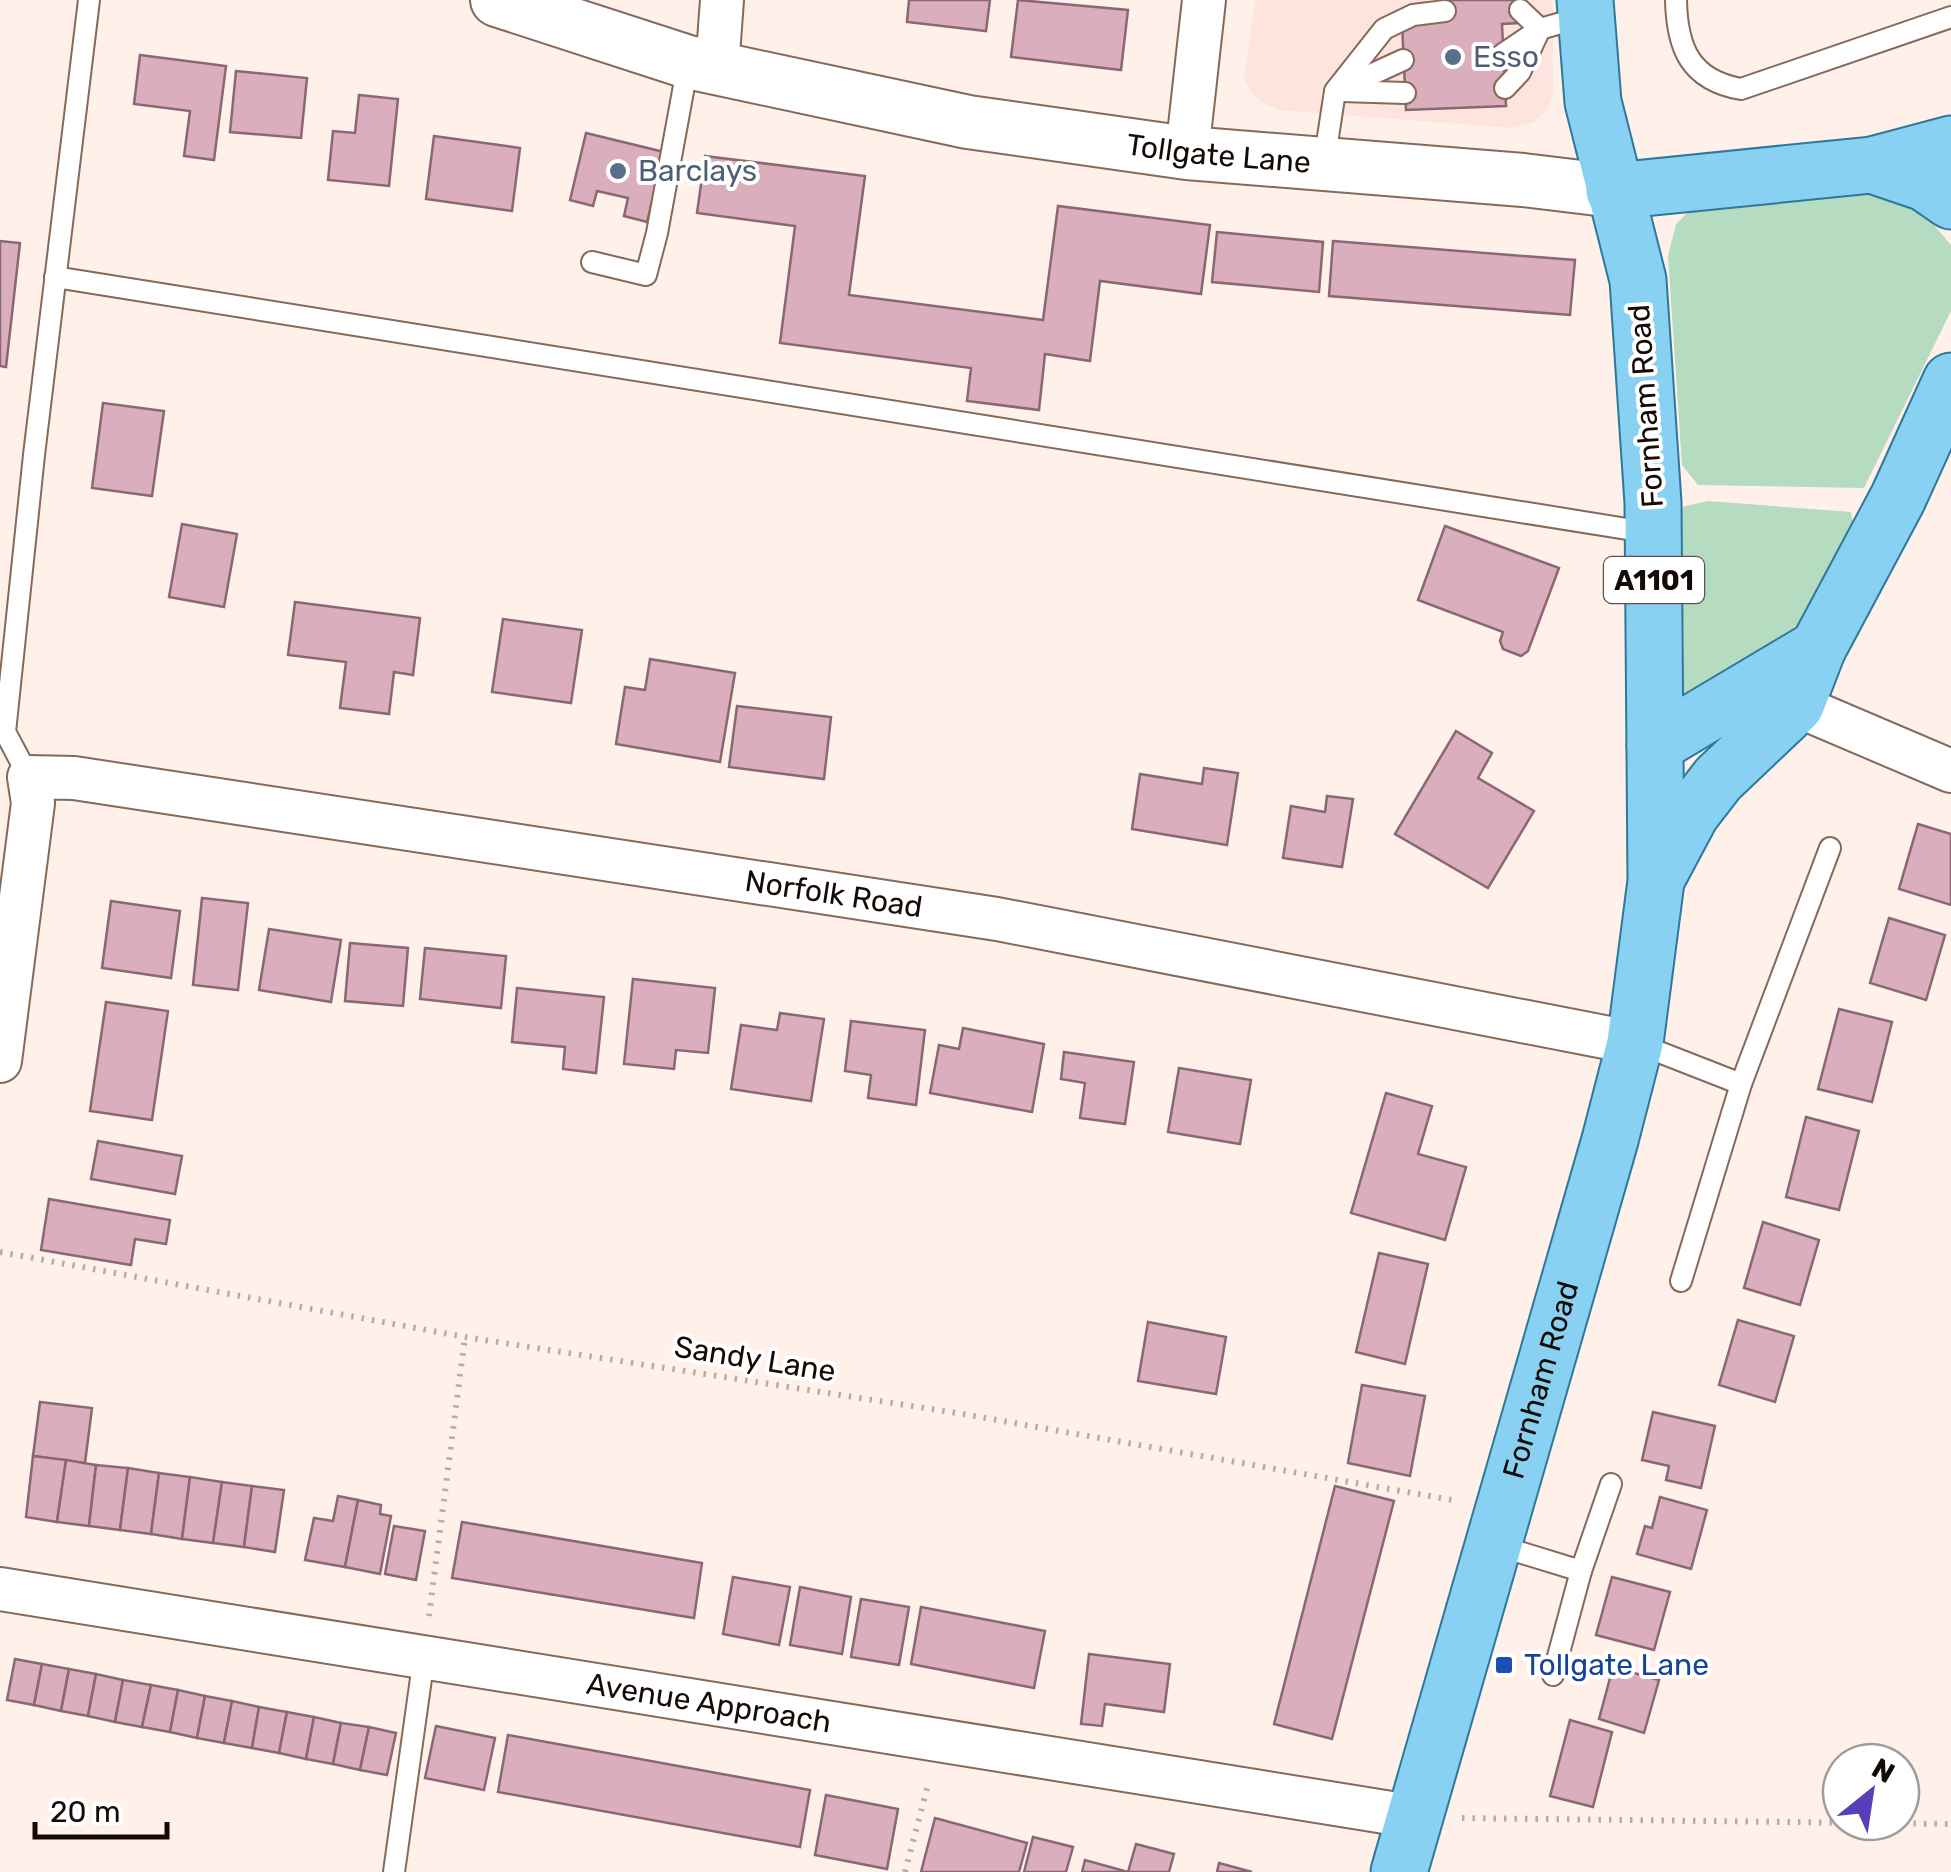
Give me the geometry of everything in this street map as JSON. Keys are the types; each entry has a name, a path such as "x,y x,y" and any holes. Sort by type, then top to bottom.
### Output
{"main road":[{"name":"A1101","path":"1570,15 1614,191"},
{"name":"Tollgate Lane","path":"1614,191 1872,165 1951,144"},
{"path":"1872,165 1925,183 1951,201"},
{"name":"Fornham Road","path":"1400,1872 1636,1043 1656,881 1654,533 1638,280 1614,191"},
{"name":"Fornham Road","path":"1656,881 1692,814 1718,779 1796,705 1818,648 1947,403"},
{"path":"1655,745 1818,648"}],"street":[{"name":"Tollgate Lane","path":"496,0 702,65 968,122 1187,153 1614,191"},
{"path":"702,65 722,0"},
{"path":"1187,153 1204,0"},
{"path":"1796,705 1951,771"},
{"path":"0,1062 33,803 29,776"},
{"name":"Norfolk Road","path":"29,776 74,778 996,918 1636,1043"},
{"name":"Avenue Approach","path":"0,1589 1416,1818"}],"lane":[{"path":"29,776 5,732 89,0"},
{"path":"1676,0 1676,28 1690,64 1718,85 1740,89 1951,17"},
{"path":"1520,10 1570,15"},
{"path":"1324,164 1335,91 1384,29 1414,15 1445,11"},
{"path":"1504,54 1570,15"},
{"path":"1505,88 1570,15"},
{"path":"1335,91 1404,60"},
{"path":"592,262 646,275 702,65"},
{"path":"1335,91 1405,93"},
{"path":"55,278 1654,533"},
{"path":"1681,1281 1741,1084 1830,848"},
{"path":"1636,1043 1741,1084"},
{"path":"1554,1675 1581,1571 1611,1484"},
{"path":"1499,1527 1581,1571"},
{"path":"394,1872 424,1657"}],"path":[{"name":"Sandy Lane","path":"0,1252 465,1337 957,1413 1499,1527"},
{"path":"424,1657 465,1337"},
{"path":"905,1872 941,1739"},
{"path":"1416,1818 1951,1824"}],"shaded area":[{"path":"1255,0 1553,0 1553,93 1547,111 1534,122 1512,128 1279,110 1262,103 1244,77"}],"green space":[{"path":"1827,191 1882,195 1921,210 1951,245 1951,311 1864,488 1698,485 1682,465 1668,256 1676,224 1696,205"},
{"path":"1708,501 1851,512 1854,533 1778,675 1684,722 1682,507"}],"building":[{"path":"909,0 990,0 986,31 907,22"},
{"path":"1018,0 1128,10 1121,70 1011,57"},
{"name":"Esso","path":"1444,0 1519,0 1520,23 1502,24 1506,106 1406,110 1402,23 1445,21"},
{"path":"140,55 226,66 214,160 184,156 190,111 134,104"},
{"path":"236,71 307,78 301,138 230,132"},
{"path":"359,95 398,99 389,186 328,180 333,131 355,133"},
{"name":"Barclays","path":"586,133 664,152 647,222 624,216 628,198 597,191 593,206 570,200"},
{"path":"434,136 520,148 512,211 426,199"},
{"path":"705,156 865,176 849,295 1043,320 1058,206 1210,225 1201,294 1100,281 1090,361 1045,354 1039,410 967,401 971,368 780,343 795,226 697,213"},
{"path":"1217,232 1323,242 1319,292 1212,282"},
{"path":"0,241 20,243 6,367 0,366"},
{"path":"1333,241 1575,260 1570,315 1329,296"},
{"path":"103,403 164,411 152,496 92,488"},
{"path":"182,524 237,534 224,607 169,597"},
{"path":"1445,526 1559,568 1528,651 1521,656 1503,649 1503,632 1418,600"},
{"path":"295,602 420,618 413,675 394,672 389,714 340,708 346,662 288,655"},
{"path":"503,619 582,630 571,703 492,692"},
{"path":"650,659 735,673 720,762 616,744 625,687 645,690"},
{"path":"737,706 831,717 824,779 729,767"},
{"path":"1456,731 1492,753 1478,778 1534,811 1488,888 1395,834"},
{"path":"1204,768 1238,773 1227,845 1132,829 1140,774 1202,784"},
{"path":"1327,796 1353,799 1342,867 1283,858 1291,806 1325,812"},
{"path":"1918,824 1951,834 1951,905 1899,889"},
{"path":"202,898 248,903 238,990 193,985"},
{"path":"111,901 180,911 171,978 102,968"},
{"path":"1889,918 1945,935 1926,1000 1870,983"},
{"path":"269,929 341,940 331,1002 259,990"},
{"path":"350,943 408,948 403,1006 345,1001"},
{"path":"425,948 506,956 501,1008 420,999"},
{"path":"633,979 715,988 708,1053 676,1050 674,1069 624,1064"},
{"path":"517,988 604,997 596,1073 563,1069 565,1047 512,1042"},
{"path":"106,1002 168,1011 152,1120 90,1111"},
{"path":"1839,1009 1892,1022 1872,1102 1818,1089"},
{"path":"780,1013 824,1019 811,1101 731,1089 741,1025 777,1030"},
{"path":"851,1021 925,1030 916,1105 868,1098 871,1075 845,1071"},
{"path":"963,1028 1044,1044 1032,1112 930,1093 939,1045 959,1049"},
{"path":"1064,1052 1134,1062 1125,1124 1080,1118 1085,1083 1061,1079"},
{"path":"1179,1068 1251,1080 1240,1144 1168,1132"},
{"path":"1386,1093 1432,1106 1418,1154 1466,1167 1445,1240 1351,1213"},
{"path":"1806,1117 1859,1131 1839,1210 1786,1197"},
{"path":"98,1141 182,1156 175,1194 91,1179"},
{"path":"49,1199 170,1220 166,1244 135,1239 131,1265 41,1250"},
{"path":"1763,1222 1819,1240 1800,1305 1744,1288"},
{"path":"1379,1253 1428,1264 1405,1364 1356,1352"},
{"path":"1738,1320 1794,1336 1775,1402 1719,1385"},
{"path":"1148,1322 1226,1337 1216,1394 1138,1381"},
{"path":"1362,1385 1425,1396 1410,1476 1348,1463"},
{"path":"40,1402 92,1408 85,1463 33,1456"},
{"path":"1653,1412 1715,1426 1701,1488 1666,1480 1669,1466 1642,1460"},
{"path":"33,1456 66,1460 57,1522 26,1517"},
{"path":"66,1460 96,1465 89,1526 57,1522"},
{"path":"96,1465 128,1468 120,1530 89,1526"},
{"path":"128,1468 159,1473 151,1534 120,1530"},
{"path":"159,1473 190,1477 182,1539 151,1534"},
{"path":"190,1477 222,1482 213,1543 182,1539"},
{"path":"222,1482 252,1486 244,1547 213,1543"},
{"path":"252,1486 284,1490 275,1552 244,1547"},
{"path":"1335,1486 1394,1501 1332,1739 1274,1724"},
{"path":"338,1496 358,1500 345,1567 305,1560 314,1518 333,1521"},
{"path":"1660,1497 1707,1510 1691,1569 1637,1554 1645,1526 1652,1528"},
{"path":"358,1500 381,1505 380,1514 391,1516 380,1574 345,1567"},
{"path":"462,1522 702,1563 694,1618 452,1578"},
{"path":"394,1526 425,1531 416,1580 385,1574"},
{"path":"733,1577 790,1587 779,1645 723,1634"},
{"path":"1612,1577 1670,1592 1654,1650 1596,1635"},
{"path":"800,1587 851,1597 842,1654 790,1645"},
{"path":"861,1599 909,1607 899,1665 851,1657"},
{"path":"921,1607 1045,1631 1034,1688 911,1664"},
{"path":"1089,1654 1170,1664 1164,1712 1105,1704 1102,1726 1081,1724"},
{"path":"15,1659 42,1664 34,1705 7,1700"},
{"path":"42,1664 69,1669 61,1711 34,1705"},
{"path":"1613,1667 1659,1680 1644,1733 1599,1719"},
{"path":"69,1669 96,1674 88,1716 61,1711"},
{"path":"96,1674 123,1680 115,1722 88,1716"},
{"path":"123,1680 151,1685 142,1727 115,1722"},
{"path":"151,1685 178,1690 170,1732 142,1727"},
{"path":"178,1690 205,1696 197,1738 170,1732"},
{"path":"205,1696 232,1701 224,1743 197,1738"},
{"path":"232,1701 259,1707 252,1748 224,1743"},
{"path":"259,1707 287,1712 279,1753 252,1748"},
{"path":"287,1712 314,1717 306,1759 279,1753"},
{"path":"314,1717 341,1723 333,1764 306,1759"},
{"path":"1570,1720 1612,1732 1593,1807 1550,1796"},
{"path":"341,1723 369,1727 360,1770 333,1764"},
{"path":"436,1726 495,1738 484,1790 425,1778"},
{"path":"369,1727 396,1733 387,1775 360,1770"},
{"path":"508,1735 810,1790 800,1847 498,1792"},
{"path":"826,1795 898,1809 887,1869 815,1855"},
{"path":"935,1818 1027,1843 1019,1872 921,1872"},
{"path":"1033,1837 1073,1847 1066,1872 1024,1872"},
{"path":"1136,1844 1174,1854 1169,1872 1128,1872"},
{"path":"1085,1860 1128,1872 1082,1872"},
{"path":"1219,1863 1252,1872 1217,1872"}],"place":[{"name":"Esso","path":"1453,57"},
{"name":"Barclays","path":"618,171"},
{"name":"Tollgate Lane","path":"1504,1665"}]}
